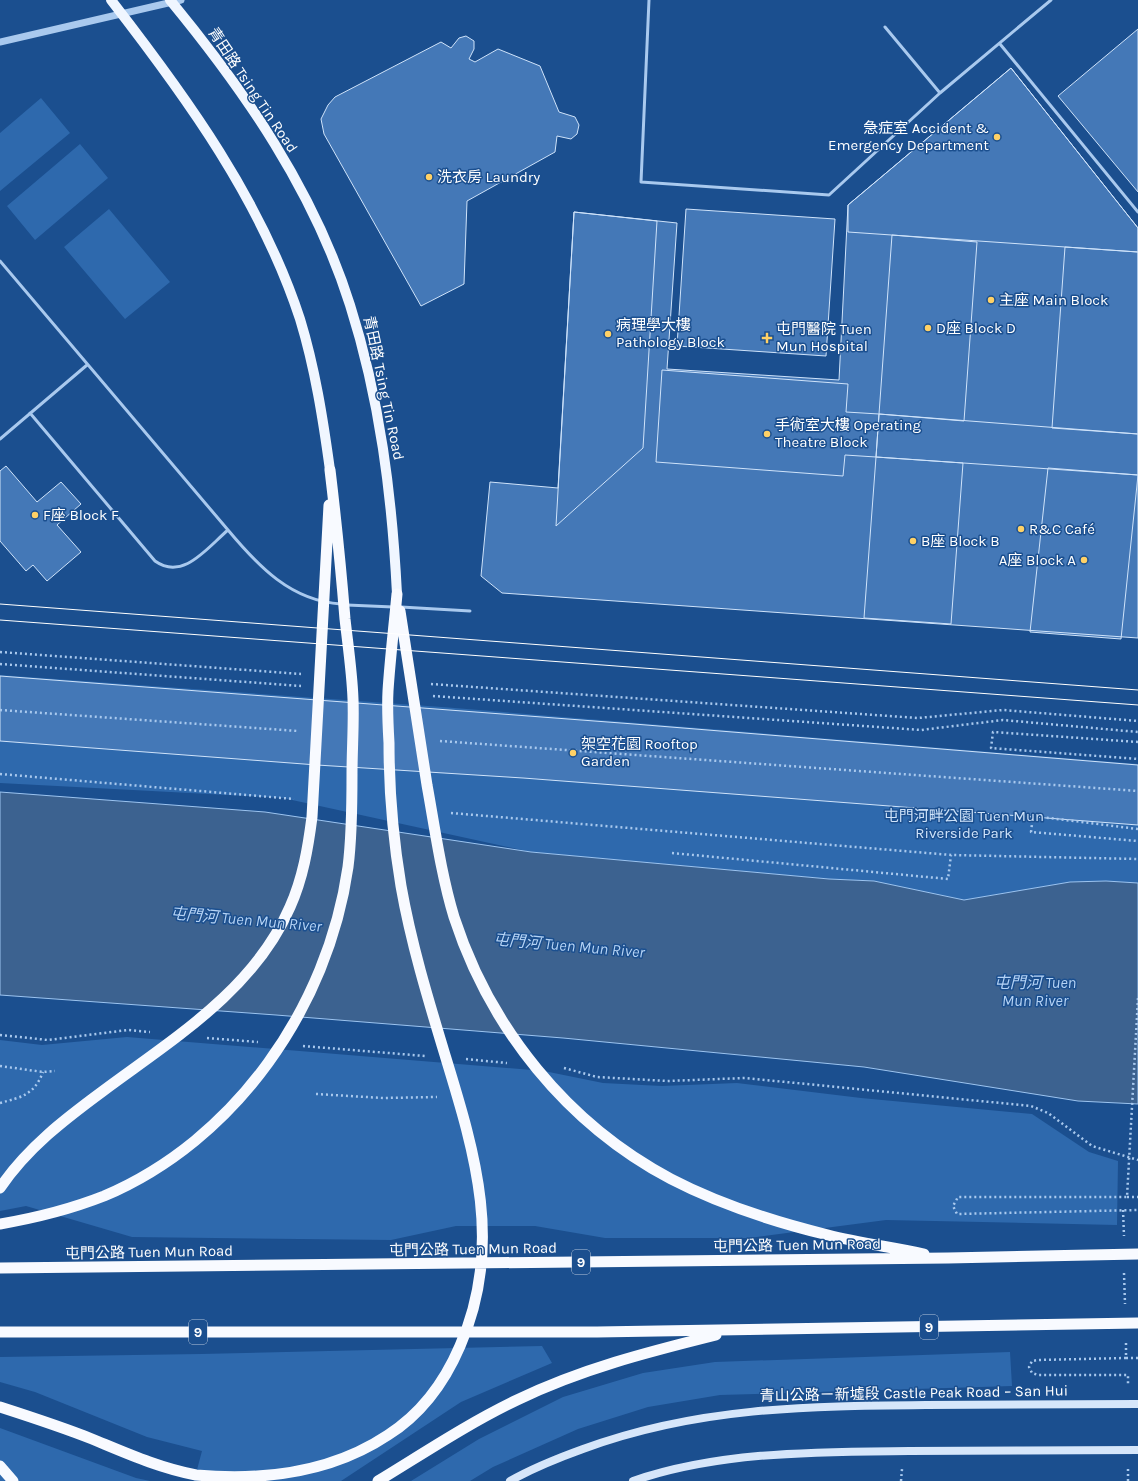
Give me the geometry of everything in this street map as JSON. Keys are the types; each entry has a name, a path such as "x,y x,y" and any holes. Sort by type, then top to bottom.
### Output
{"highway":[{"path":"0,1224 75,1206 127,1185 153,1170 180,1151 225,1114 252,1085 293,1026 313,987 329,946 340,907 348,867 352,828 353,699 330,470"},
{"path":"0,1188 18,1164 56,1127 194,1023 232,990 269,946 291,906 304,868 314,796 330,470"},
{"path":"397,594 437,845 454,915 464,947 479,980 494,1009 530,1062 553,1089 603,1135 634,1157 671,1179 708,1196 762,1216 828,1235 948,1258"},
{"path":"0,1407 64,1428 140,1459 168,1468 198,1475 245,1479 280,1477 314,1470 347,1459 375,1444 394,1431 420,1409 440,1384 456,1357 469,1325 478,1292 483,1260 484,1230 474,1160 464,1119 421,976 401,887 394,844 390,790 388,695 397,594"},
{"name":"屯門公路 Tuen Mun Road","path":"0,1268 948,1258 1138,1254"},
{"name":"9","path":"0,1332 597,1332 1138,1323"},
{"path":"378,1481 487,1415 548,1386 592,1368 736,1330"},
{"path":"0,1466 12,1481"}],"main road":[{"path":"111,0 170,76 203,124 256,215 283,272 300,319 313,367 324,422 330,470"},
{"name":"青田路 Tsing Tin Road","path":"170,0 203,40 234,82 272,140 302,192 336,267 350,304 366,360 380,425 389,488 397,594"},
{"name":"青山公路－新墟段 Castle Peak Road – San Hui","path":"510,1481 557,1458 599,1443 649,1428 719,1414 812,1407 1138,1404"},
{"path":"634,1481 689,1466 743,1458 795,1454 1138,1450"}],"street":[{"path":"0,42 181,0"}],"lane":[{"path":"649,0 640,182 829,195 940,93 1051,0"},
{"path":"884,27 940,93"},
{"path":"1000,44 1138,212"},
{"path":"0,261 251,559 270,576 291,590 314,599 339,604 470,611"},
{"path":"0,439 87,364"},
{"path":"30,413 155,561 163,567 171,569 180,568 188,564 228,530"}],"path":[{"path":"0,652 309,675"},
{"path":"0,664 305,686"},
{"path":"426,684 918,718 1003,710 1138,720"},
{"path":"431,696 921,730 1003,720 1138,732"},
{"path":"0,710 303,732"},
{"path":"1138,742 993,732 991,748 1138,759"},
{"path":"438,741 1138,791"},
{"path":"0,774 302,800"},
{"path":"445,812 951,855 1138,859"},
{"path":"1138,829 1033,816 1032,832 1138,841"},
{"path":"672,853 948,879 951,855"},
{"path":"1127,1197 1138,998"},
{"path":"0,1035 48,1040 128,1030 151,1032"},
{"path":"205,1037 259,1042"},
{"path":"298,1046 432,1057"},
{"path":"464,1059 511,1063"},
{"path":"0,1066 43,1072 55,1071"},
{"path":"557,1067 597,1077 667,1081 745,1078 1031,1106 1048,1113 1092,1146 1138,1160"},
{"path":"0,1103 23,1096 38,1085 43,1072"},
{"path":"316,1094 383,1098 440,1096"},
{"path":"1138,1197 958,1197 953,1206 957,1214 1138,1210"},
{"path":"1126,1358 1138,1358"},
{"path":"1128,1375 1128,1390"},
{"path":"1128,1468 1128,1481"},
{"path":"901,1481 901,1469 907,1469"}],"green space":[{"path":"41,98 70,133 0,191 0,133"},
{"path":"80,144 108,178 35,240 7,206"},
{"path":"109,209 170,282 125,319 64,247"},
{"name":"屯門河畔公園 Tuen Mun Riverside Park","path":"0,675 442,707 1138,764 1138,883 1106,881 1070,882 964,900 874,881 829,879 531,852 283,798 0,783"},
{"path":"127,1037 544,1071 603,1083 662,1086 737,1083 861,1098 1032,1114 1089,1152 1118,1161 1117,1225 886,1220 749,1238 605,1238 535,1226 456,1226 391,1240 132,1237 26,1206 0,1211 0,1040 42,1045"},
{"path":"542,1346 552,1363 461,1402 341,1481 194,1481 202,1451 147,1437 35,1392 0,1382 0,1357"},
{"path":"1010,1352 1012,1386 720,1395 648,1407 578,1429 493,1467 470,1481 411,1481 479,1439 563,1397 643,1373 715,1362"},
{"path":"0,1428 136,1478 150,1481 0,1481"}],"water":[{"name":"屯門河 Tuen Mun River","path":"0,792 265,812 531,852 829,879 874,881 964,900 1070,882 1106,881 1138,883 1138,1104 1078,1101 864,1067 563,1038 0,995"}],"building":[{"path":"1138,29 1138,192 1058,96"},
{"name":"洗衣房 Laundry","path":"466,36 474,41 474,49 469,59 475,62 498,49 540,66 559,112 575,117 579,125 577,134 571,139 557,136 555,152 467,201 464,284 421,306 324,134 321,119 328,105 335,97 441,42 451,48 459,38"},
{"name":"急症室 Accident & Emergency Department","path":"1011,68 1138,228 1138,252 848,232 848,205"},
{"name":"主座 Main Block","path":"1011,68 1138,228 1138,638 502,593 481,576 490,482 558,488 574,212 677,223 667,369 839,380 848,205"},
{"path":"686,209 835,219 826,356 677,346"},
{"name":"病理學大樓 Pathology Block","path":"574,212 657,221 643,448 556,526"},
{"name":"D座 Block D","path":"892,235 977,242 964,421 879,414"},
{"path":"1065,247 1138,252 1138,434 1052,428"},
{"name":"手術室大樓 Operating Theatre Block","path":"662,370 848,384 846,412 879,414 876,457 845,455 843,476 656,462"},
{"path":"879,414 1138,434 1138,475 876,457"},
{"name":"B座 Block B","path":"876,457 963,463 951,624 864,618"},
{"name":"F座 Block F","path":"6,466 37,502 61,482 81,504 57,525 81,552 47,581 33,565 26,571 0,541 0,471"},
{"name":"A座 Block A","path":"1048,468 1138,475 1121,639 1030,632"},
{"name":"架空花園 Rooftop Garden","path":"0,676 634,724 1138,765 1138,825 523,778 317,765 0,741"}],"tram line":[{"path":"0,604 1138,690"},
{"path":"0,620 1138,705"}],"place":[{"name":"急症室 Accident & Emergency Department","path":"997,137"},
{"name":"洗衣房 Laundry","path":"429,177"},
{"name":"主座 Main Block","path":"991,300"},
{"name":"D座 Block D","path":"928,328"},
{"name":"病理學大樓 Pathology Block","path":"608,334"},
{"name":"屯門醫院 Tuen Mun Hospital","path":"767,338"},
{"name":"手術室大樓 Operating Theatre Block","path":"767,434"},
{"name":"F座 Block F","path":"35,515"},
{"name":"R&C Café","path":"1021,529"},
{"name":"B座 Block B","path":"913,541"},
{"name":"A座 Block A","path":"1084,560"},
{"name":"架空花園 Rooftop Garden","path":"573,753"}]}
